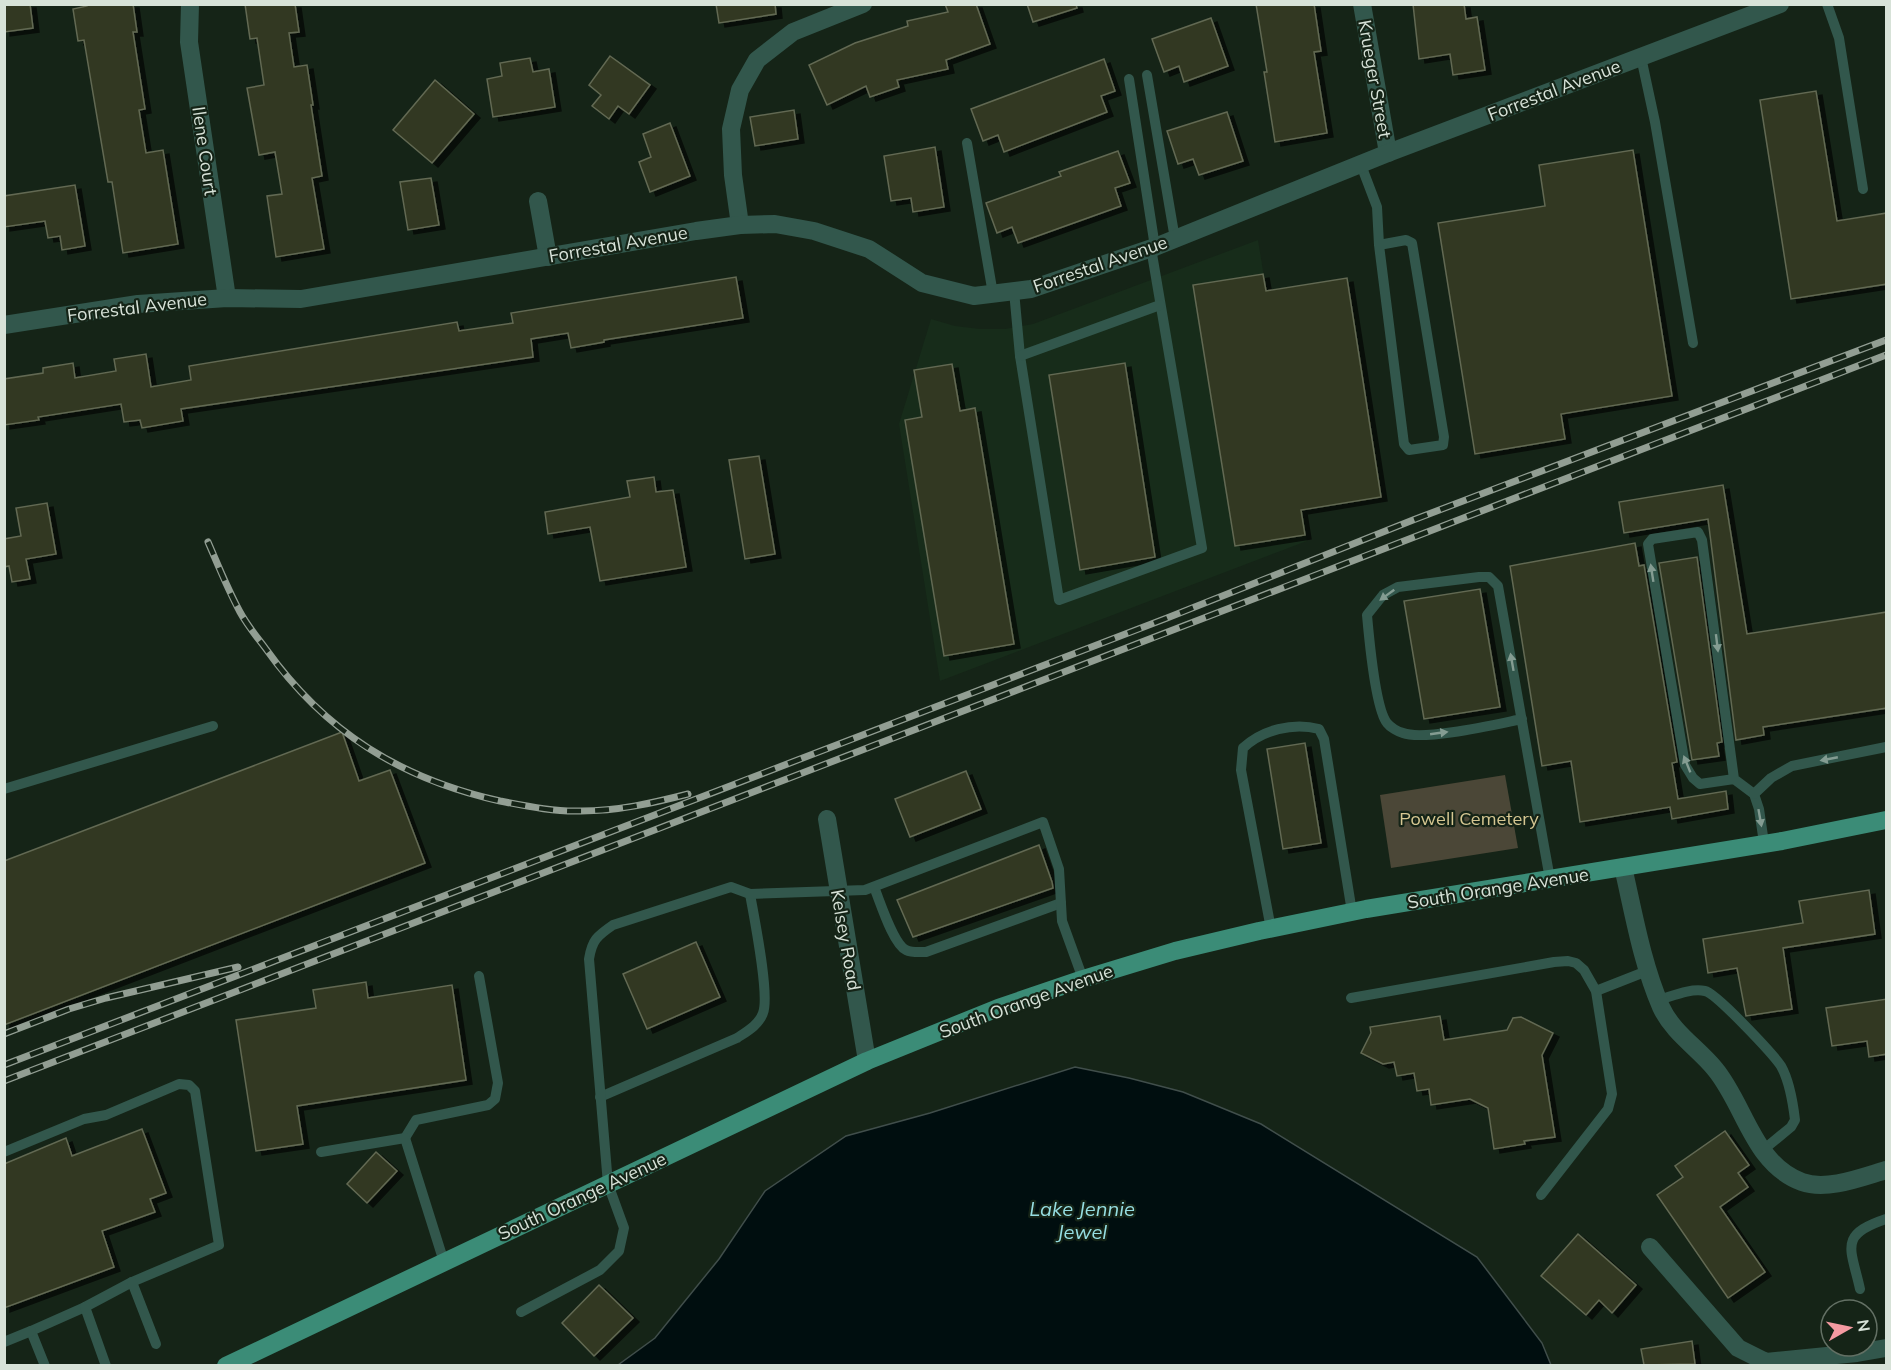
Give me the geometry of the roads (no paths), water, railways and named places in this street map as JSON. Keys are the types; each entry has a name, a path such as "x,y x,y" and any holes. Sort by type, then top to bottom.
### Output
{"main road":[{"name":"South Orange Avenue","path":"226,1365 867,1061 998,1008 1083,979 1175,951 1352,912 1764,843 1887,819"}],"street":[{"name":"Ilene Court","path":"189,4 189,42 227,297"},
{"path":"740,225 733,175 731,129 740,90 758,60 793,32 863,4"},
{"name":"Krueger Street","path":"1362,4 1388,153"},
{"name":"Forrestal Avenue","path":"4,325 138,304 227,297 301,299 740,225 775,224 813,231 869,249 922,283 974,296 1031,290 1153,248 1388,153 1780,4"},
{"path":"538,201 548,256"},
{"name":"Kelsey Road","path":"827,819 867,1061"},
{"path":"1623,867 1647,971 1662,1008 1677,1032 1716,1071 1763,1150 1785,1174 1804,1183 1834,1183 1887,1170"},
{"path":"1650,1247 1738,1348 1766,1362 1887,1348"}],"lane":[{"path":"1827,4 1839,38 1863,189"},
{"path":"1641,57 1655,122 1693,343"},
{"path":"1147,75 1175,239"},
{"path":"1014,291 1020,356 1059,600 1202,548 1161,305 1129,79"},
{"path":"967,143 993,294"},
{"path":"1360,165 1377,207 1379,245 1404,444 1409,450 1443,445 1444,437 1412,243 1406,240 1379,245"},
{"path":"1020,356 1161,305"},
{"path":"1734,779 1702,540 1698,532 1652,539 1648,544 1685,765 1700,784 1734,779 1754,794 1759,809 1764,843"},
{"path":"1522,719 1433,735 1404,734 1389,725 1381,713 1369,643 1367,615 1383,595 1398,587 1479,577 1489,578 1498,586 1522,719 1550,879"},
{"path":"1272,929 1241,770 1243,748 1255,736 1280,729 1306,725 1319,729 1324,739 1352,912"},
{"path":"4,789 213,726"},
{"path":"1754,794 1771,778 1792,766 1887,747"},
{"path":"521,1312 600,1270 619,1251 624,1228 608,1184 590,959 592,944 602,933 613,926 731,887 750,894 865,890 1043,822 1059,869 1062,921 1083,979"},
{"path":"874,887 897,942 905,950 915,952 926,952 1061,903"},
{"path":"600,1097 737,1038 754,1027 763,1013 764,991 750,894"},
{"path":"1350,998 1568,961 1576,963 1584,970 1596,991 1612,1100 1608,1109 1541,1195"},
{"path":"1596,991 1647,971"},
{"path":"444,1262 405,1138 416,1120 488,1105 495,1099 498,1083 479,976"},
{"path":"1659,1000 1695,991 1707,991 1718,999 1781,1066 1787,1081 1795,1120 1791,1127 1763,1150"},
{"path":"4,1152 84,1119 106,1115 179,1084 189,1085 195,1091 219,1245 132,1282 85,1307 4,1342"},
{"path":"321,1152 405,1138"},
{"path":"1860,1289 1850,1245 1856,1233 1869,1225 1887,1219"},
{"path":"132,1282 156,1344"},
{"path":"85,1307 106,1365"},
{"path":"31,1331 45,1365"}],"water":[{"name":"Lake Jennie Jewel","path":"1075,1067 1183,1092 1261,1124 1477,1257 1542,1343 1551,1365 618,1365 655,1338 719,1259 765,1191 846,1136 930,1113"}],"railway":[{"path":"4,1065 1167,618 1413,520 1886,340"},
{"path":"4,1081 1886,355"},
{"path":"208,542 243,617 289,678 340,728 368,748 398,765 464,792 550,810 608,810 688,794"},
{"path":"4,1034 69,1009 106,998 238,967"}],"park label":[{"name":"Powell Cemetery","path":"1469,818"}]}
